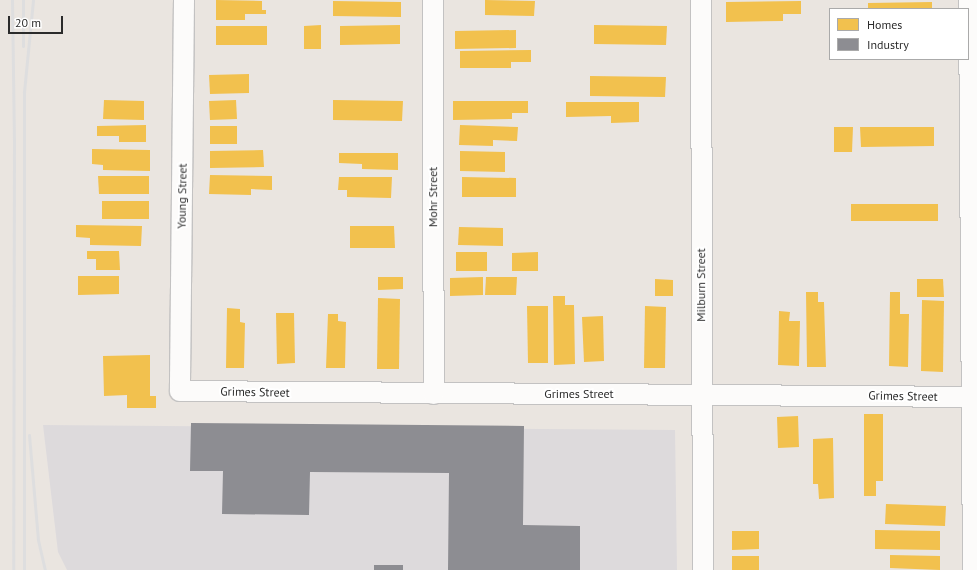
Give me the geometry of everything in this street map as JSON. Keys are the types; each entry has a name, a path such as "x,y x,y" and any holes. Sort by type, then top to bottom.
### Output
{"street":[{"name":"Young Street","path":"180,391 184,0"},
{"name":"Mohr Street","path":"433,0 434,394"},
{"name":"Milburn Street","path":"701,0 701,394 703,570"},
{"path":"969,0 974,397 973,570"},
{"name":"Grimes Street","path":"180,391 974,397"}],"shaded area":[{"path":"43,425 675,430 677,570 67,570 58,552"}],"building: Homes":[{"path":"216,0 262,1 262,10 266,10 266,14 245,14 245,20 216,20"},
{"path":"485,0 535,1 534,16 485,15"},
{"path":"333,1 401,2 401,17 333,16"},
{"path":"801,1 801,14 783,14 783,21 726,22 726,2"},
{"path":"932,2 932,8 868,8 868,3"},
{"path":"321,25 321,49 304,49 304,26"},
{"path":"400,25 400,44 340,45 340,26"},
{"path":"594,25 667,26 666,45 594,44"},
{"path":"216,26 267,26 267,45 216,45"},
{"path":"516,30 516,48 455,49 455,31"},
{"path":"531,50 531,62 511,62 511,68 460,68 460,51"},
{"path":"249,74 249,93 210,94 209,75"},
{"path":"590,76 666,77 665,97 590,96"},
{"path":"104,100 144,101 144,120 103,119"},
{"path":"236,100 237,119 210,120 209,101"},
{"path":"333,100 403,101 402,121 333,120"},
{"path":"453,101 528,101 528,113 512,113 512,119 453,120"},
{"path":"566,102 639,102 639,122 611,123 611,116 566,117"},
{"path":"146,125 146,142 119,142 119,136 97,136 97,126"},
{"path":"460,125 518,127 517,141 493,140 493,146 459,145"},
{"path":"210,126 237,126 237,144 210,144"},
{"path":"834,127 853,127 852,152 834,152"},
{"path":"860,127 934,127 934,146 861,147"},
{"path":"92,149 150,150 150,171 103,170 103,165 92,164"},
{"path":"263,150 264,167 210,168 210,151"},
{"path":"460,151 505,152 505,172 460,171"},
{"path":"339,153 398,153 398,170 362,169 362,164 339,163"},
{"path":"210,175 272,176 272,190 251,189 251,195 209,194"},
{"path":"98,176 149,176 149,194 99,194"},
{"path":"339,177 392,177 391,198 347,197 347,190 338,190"},
{"path":"462,177 516,178 516,197 462,197"},
{"path":"102,201 149,201 149,219 102,219"},
{"path":"851,204 938,204 938,221 851,221"},
{"path":"76,225 142,226 141,246 90,245 90,238 76,237"},
{"path":"350,226 394,226 395,248 350,248"},
{"path":"459,227 503,228 503,246 458,245"},
{"path":"87,251 119,251 120,270 96,270 96,259 87,259"},
{"path":"456,252 487,252 487,271 456,271"},
{"path":"538,252 538,271 512,271 512,253"},
{"path":"78,276 119,276 119,294 78,295"},
{"path":"378,277 403,277 403,289 378,290"},
{"path":"483,277 483,295 450,296 450,278"},
{"path":"486,277 517,277 516,295 485,295"},
{"path":"655,279 673,280 673,296 655,296"},
{"path":"917,279 943,279 944,297 917,297"},
{"path":"806,292 818,292 818,302 824,302 826,367 807,367"},
{"path":"890,292 900,292 900,314 909,314 908,367 889,366"},
{"path":"553,296 565,296 565,305 574,305 575,364 554,365"},
{"path":"378,298 400,299 399,369 377,369"},
{"path":"922,300 944,301 943,372 921,371"},
{"path":"527,306 548,306 548,363 528,363"},
{"path":"645,306 666,307 665,368 644,368"},
{"path":"227,308 240,309 240,322 245,323 244,368 226,368"},
{"path":"779,311 790,312 789,321 800,321 799,366 778,365"},
{"path":"276,313 294,313 295,363 277,364"},
{"path":"328,314 338,314 338,321 346,322 345,368 326,368"},
{"path":"603,316 604,361 584,362 582,317"},
{"path":"150,355 150,396 156,396 156,408 127,408 127,395 104,396 103,356"},
{"path":"864,414 883,414 883,481 876,481 876,496 864,496"},
{"path":"798,416 799,447 778,448 777,417"},
{"path":"833,438 834,498 819,499 818,484 813,484 813,439"},
{"path":"886,504 946,506 945,526 885,524"},
{"path":"875,530 940,531 940,550 875,549"},
{"path":"732,531 759,531 759,549 732,550"},
{"path":"890,555 940,556 940,570 890,568"},
{"path":"732,556 759,556 759,570 732,570"}],"building: Industry":[{"path":"191,423 524,426 523,525 580,526 580,570 448,570 449,473 310,472 309,515 222,514 223,471 190,471"},
{"path":"374,565 403,565 403,570 374,570"}],"railway":[{"path":"12,0 14,139 13,570"},
{"path":"23,0 23,46"},
{"path":"24,570 24,92 33,0"},
{"path":"29,435 38,540 45,570"}]}
